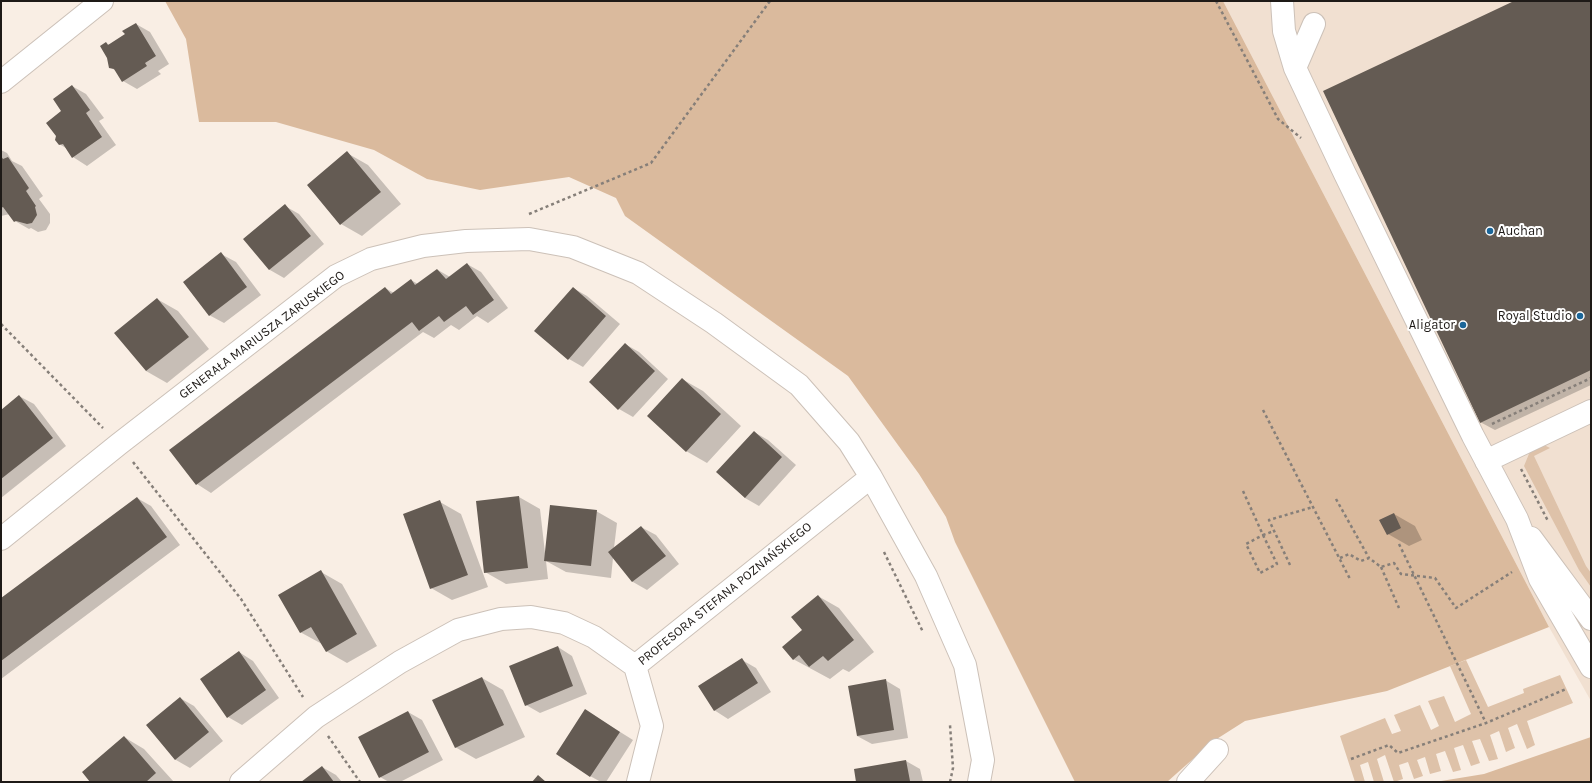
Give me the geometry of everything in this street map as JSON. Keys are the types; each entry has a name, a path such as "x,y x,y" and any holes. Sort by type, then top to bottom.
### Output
{"street":[{"path":"1,82 102,1"},
{"path":"1282,1 1284,30 1295,68 1345,174 1486,461 1517,519 1591,619"},
{"path":"1295,68 1314,24"},
{"name":"GENERAŁA MARIUSZA ZARUSKIEGO","path":"1,539 119,444 336,276 371,259 423,246 466,241 529,239 573,247 638,273 714,323 799,385 848,442 871,477 926,576 965,665 983,760 979,782"},
{"path":"1486,461 1591,412"},
{"name":"PROFESORA STEFANA POZNAŃSKIEGO","path":"638,782 652,726 635,666 871,477"},
{"path":"1517,519 1532,562 1544,586 1590,665"},
{"path":"241,782 316,717 400,662 458,630 501,619 531,617 564,623 594,636 635,666"},
{"path":"1590,665 1586,642 1591,623"},
{"path":"1188,782 1217,750"}],"path":[{"path":"524,216 651,163 770,1"},
{"path":"1216,1 1278,119 1302,139"},
{"path":"1,324 119,444 241,599 304,700"},
{"path":"1263,410 1350,579"},
{"path":"1243,491 1263,535 1277,564 1260,573 1246,544 1263,535 1274,531"},
{"path":"1336,498 1368,558 1381,567 1399,608"},
{"path":"1290,565 1270,520 1313,507"},
{"path":"1399,544 1486,723"},
{"path":"880,545 925,636"},
{"path":"1340,558 1349,554 1361,561 1368,558"},
{"path":"1381,567 1394,563 1401,574 1416,577 1435,578 1456,608 1518,567 1532,562"},
{"path":"1351,759 1389,745 1398,753 1486,723 1566,689"},
{"path":"950,719 953,768 950,782"},
{"path":"324,730 360,782"}],"shaded area":[{"path":"165,1 1223,1 1549,627 1387,691 1245,721 1212,742 1167,782 1075,782 955,542 946,517 919,474 848,376 625,216 616,198 569,177 480,190 427,179 374,150 276,122 199,122 186,39"},
{"path":"1223,1 1591,1 1591,701 1549,627"},
{"path":"1542,444 1550,448 1534,456 1586,566 1591,573 1591,587 1579,570 1524,466 1531,449"},
{"path":"1466,660 1488,707 1524,693 1523,689 1560,675 1573,703 1527,721 1535,745 1527,749 1517,724 1508,728 1515,748 1506,752 1499,731 1490,735 1498,759 1489,761 1480,739 1472,741 1480,763 1471,766 1463,745 1454,748 1461,770 1453,772 1445,751 1436,754 1441,771 1430,774 1425,757 1417,760 1423,776 1414,779 1408,762 1399,765 1403,779 1394,782 1385,755 1377,759 1384,782 1374,782 1368,762 1360,765 1365,782 1355,782 1340,736 1385,718 1392,734 1401,731 1394,715 1420,705 1431,730 1439,726 1428,701 1444,696 1455,722 1471,714 1450,666"},
{"path":"1591,737 1591,782 1435,782 1484,774"}],"building":[{"name":"Auchan","path":"1514,1 1591,1 1591,370 1480,423 1323,91"},
{"path":"136,23 156,56 145,63 147,66 122,82 114,69 109,68 107,58 100,46 106,42 108,45 125,34 122,31"},
{"path":"72,85 90,110 86,113 102,137 72,158 63,144 59,145 55,140 56,136 46,123 61,111 53,99"},
{"path":"347,151 381,192 340,225 307,185"},
{"path":"1,156 3,159 8,157 29,188 26,191 36,206 37,215 32,223 27,224 16,221 14,222 3,207 1,208"},
{"path":"285,204 311,236 269,270 243,239"},
{"path":"221,252 247,287 209,316 183,282"},
{"path":"467,263 494,300 473,315 466,306 444,322 439,316 419,331 412,322 196,485 169,450 385,287 391,294 411,279 415,285 437,269 446,279"},
{"path":"573,287 606,316 568,360 534,331"},
{"path":"157,298 189,337 146,371 114,333"},
{"path":"625,343 655,371 618,410 589,382"},
{"path":"682,378 721,414 686,452 647,416"},
{"path":"19,395 53,438 1,479 1,410"},
{"path":"754,431 782,457 745,498 716,472"},
{"path":"519,496 528,568 484,573 476,501"},
{"path":"137,497 167,537 1,661 1,598"},
{"path":"440,500 468,575 430,589 403,514"},
{"path":"550,505 597,510 591,566 544,561"},
{"path":"1394,513 1401,528 1387,535 1379,520"},
{"path":"641,526 666,556 632,582 608,552"},
{"path":"321,570 357,634 326,652 311,627 300,633 278,595"},
{"path":"818,595 854,640 828,661 823,656 809,667 799,655 793,660 782,647 802,630 791,617"},
{"path":"558,646 573,686 525,706 509,666"},
{"path":"239,651 266,690 227,718 200,679"},
{"path":"742,658 758,683 714,711 698,686"},
{"path":"482,677 504,725 455,748 432,700"},
{"path":"886,679 894,730 857,736 848,686"},
{"path":"180,697 209,732 175,760 146,725"},
{"path":"585,709 620,732 590,777 556,754"},
{"path":"408,711 429,752 379,778 358,737"},
{"path":"124,736 156,773 146,782 90,782 82,772"},
{"path":"906,760 910,781 856,782 854,769"},
{"path":"322,766 334,782 301,782"},
{"path":"538,775 546,782 532,782"}],"place":[{"name":"Auchan","path":"1490,231"},
{"name":"Royal Studio","path":"1580,316"},
{"name":"Aligator","path":"1463,325"}]}
